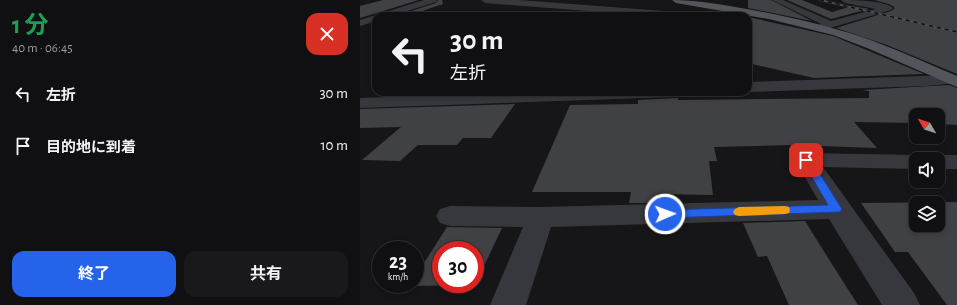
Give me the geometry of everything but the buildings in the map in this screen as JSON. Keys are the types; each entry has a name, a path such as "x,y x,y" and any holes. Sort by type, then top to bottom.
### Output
{"main road":[{"path":"676,0 742,12"},
{"path":"752,14 826,27 954,81"}],"street":[{"path":"394,12 432,0"},
{"path":"485,0 639,12"},
{"path":"776,0 826,27 888,8 846,0"},
{"path":"360,23 372,19"},
{"path":"752,87 792,84 954,81"},
{"path":"360,103 559,96"},
{"path":"902,305 836,209 806,160 909,162"},
{"path":"945,162 957,162"},
{"path":"450,216 541,217 836,209"},
{"path":"508,305 541,217"}],"railway":[{"path":"820,0 957,32"}],"slow traffic":[{"path":"739,212 785,210"}],"route":[{"path":"665,214 836,209 806,160"}]}
